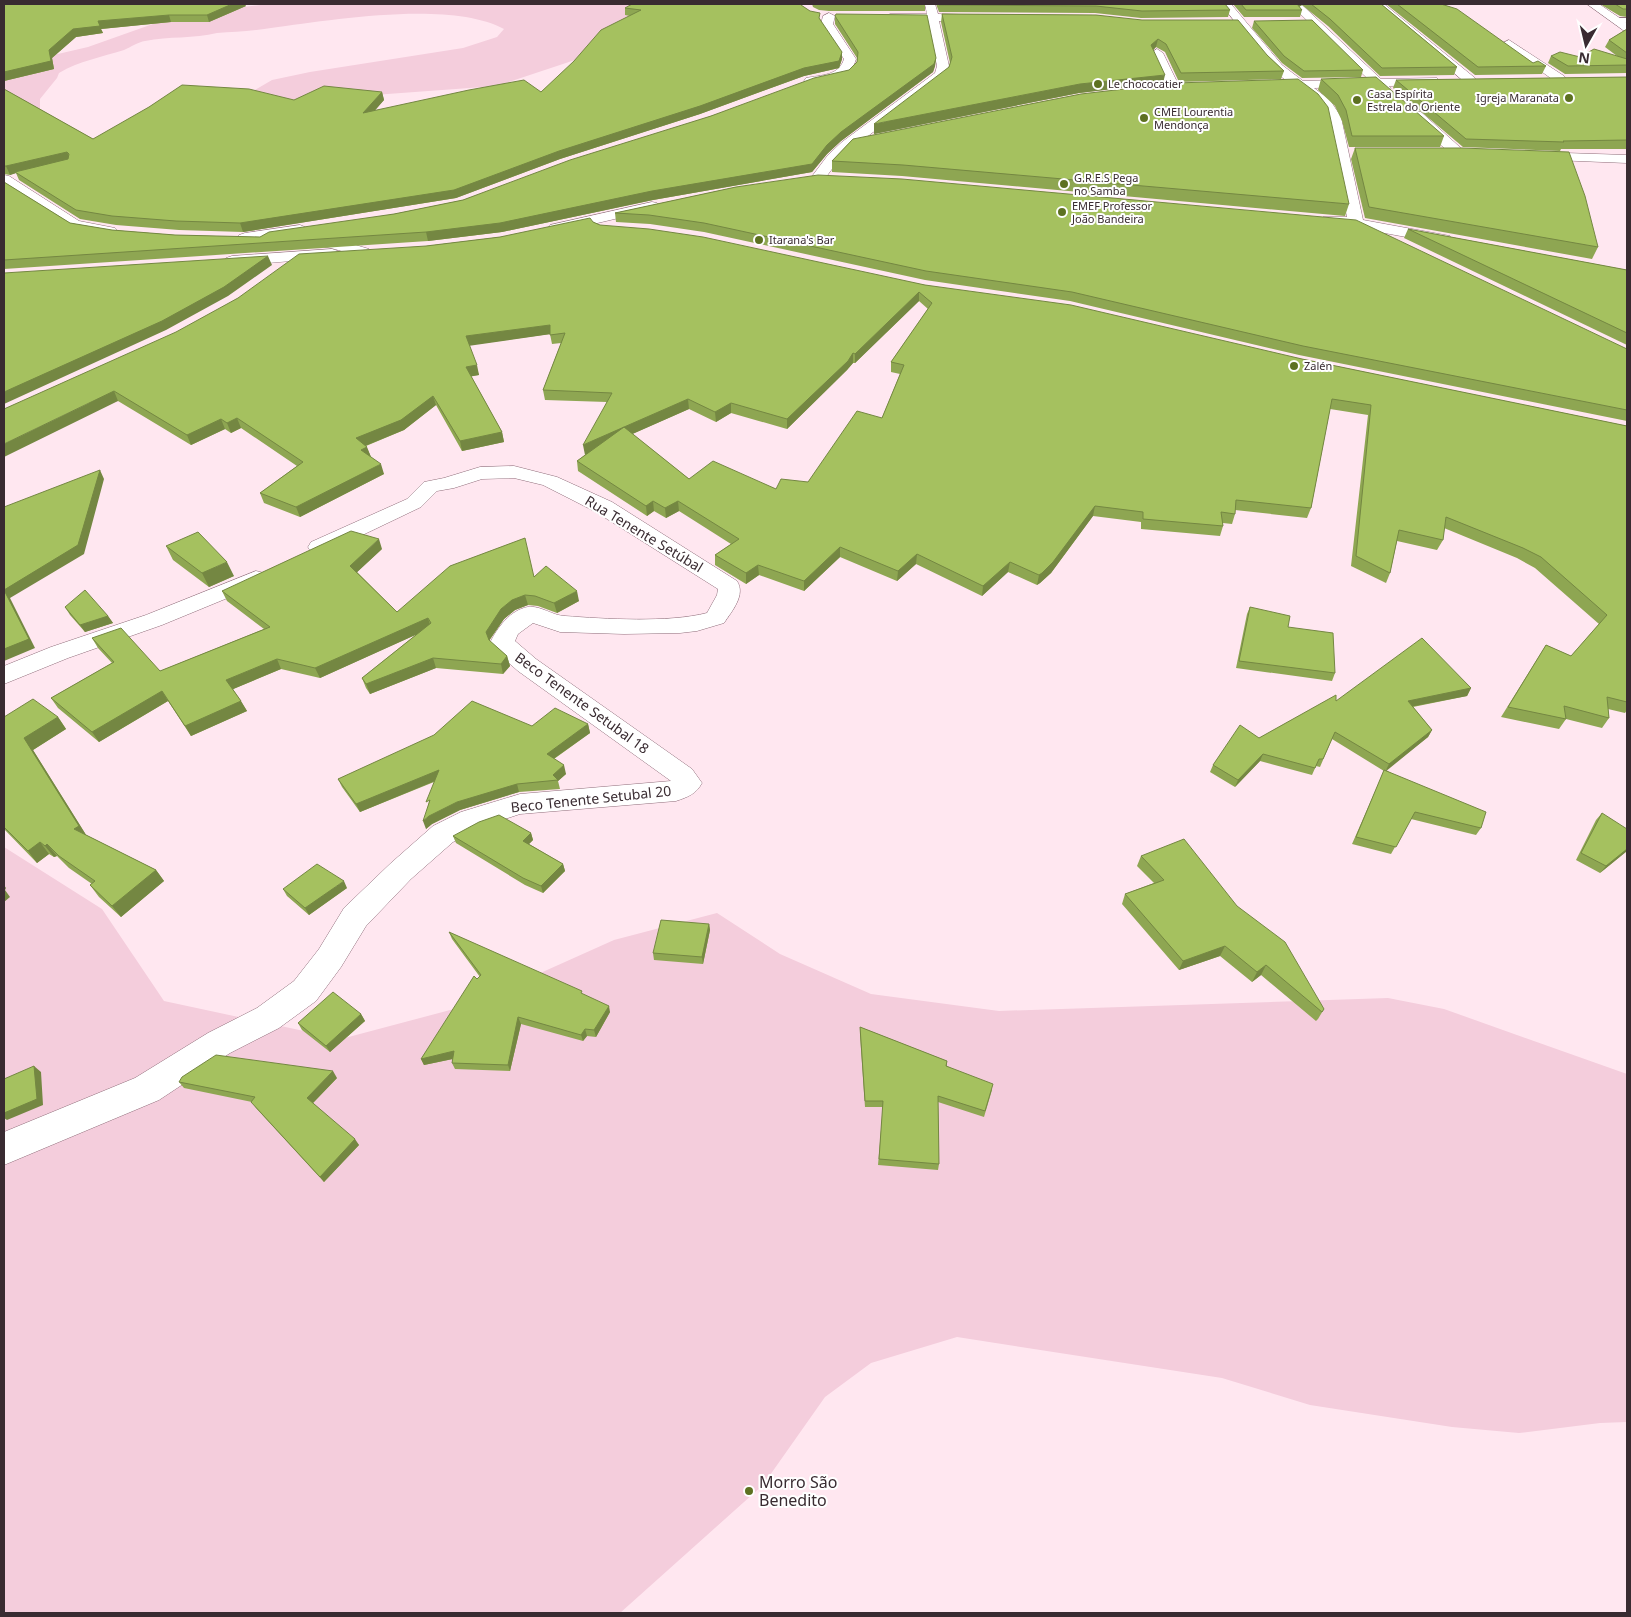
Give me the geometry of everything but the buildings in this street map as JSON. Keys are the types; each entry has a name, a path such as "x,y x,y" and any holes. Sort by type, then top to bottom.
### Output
{"street":[{"path":"818,178 833,158 847,145 941,75 943,66 930,4"},
{"path":"1226,4 1278,68 1316,95 1325,103 1334,117 1348,153 1356,223"},
{"path":"1295,4 1376,82 1458,153"},
{"path":"1251,86 1476,80 1378,4"},
{"path":"1592,4 1627,28"},
{"path":"801,84 835,76 849,68 850,59 827,24 827,16"},
{"path":"876,17 991,18"},
{"path":"1296,22 1314,22"},
{"path":"1223,23 1260,23"},
{"path":"1509,43 1566,82 1540,79"},
{"path":"1157,53 1174,88"},
{"path":"847,145 875,139"},
{"path":"1439,153 1476,154"},
{"path":"1519,156 1627,159"},
{"path":"802,180 836,178"},
{"path":"9,179 75,225 125,232"},
{"path":"540,231 662,204"},
{"path":"1310,218 1356,223 1464,242"},
{"path":"1356,223 1409,248"},
{"path":"569,226 632,229"},
{"path":"244,238 319,227"},
{"path":"226,238 332,243 363,252"},
{"path":"218,262 382,252"},
{"path":"269,277 296,257"},
{"name":"Rua Tenente Setúbal","path":"300,556 414,503 430,486 446,484 480,473 514,472 550,481 604,507 729,586"},
{"path":"4,676 89,640 162,616 273,570"},
{"name":"Beco Tenente Setubal 18","path":"683,776 527,664 502,643 508,630 530,614 560,624 624,626 698,623 716,618 729,595 729,586"},
{"name":"Beco Tenente Setubal 20","path":"4,1149 147,1089 219,1043 268,1018 305,991 330,958 355,917 401,871 443,834 471,819 520,804 676,791 689,783 683,776"}],"lane":[{"path":"1615,20 1627,20"}],"shaded area":[{"path":"269,4 697,4 602,51 497,86 249,104 253,91 272,80 310,72 463,48 497,37 504,29 481,20 453,15 390,15 357,17 199,36 163,38 137,43 124,50 74,65 59,73 40,99 40,111 4,107 4,69 32,60 88,47 181,14"},
{"path":"4,847 102,909 164,1001 341,1039 469,1005 614,940 717,913 780,954 871,994 999,1011 1388,998 1444,1009 1627,1074 1627,1422 1600,1423 1519,1433 1452,1427 1310,1405 1222,1378 957,1337 871,1363 825,1397 763,1485 620,1613 4,1613"}],"place":[{"name":"Le chococatier","path":"1098,84"},
{"name":"Igreja Maranata","path":"1569,98"},
{"name":"Casa Espírita Estrela do Oriente","path":"1357,100"},
{"name":"CMEI Lourentia Mendonça","path":"1144,118"},
{"name":"G.R.E.S Pega no Samba","path":"1064,184"},
{"name":"EMEF Professor João Bandeira","path":"1062,212"},
{"name":"Itarana's Bar","path":"759,240"},
{"name":"Zalén","path":"1294,366"},
{"name":"Morro São Benedito","path":"749,1491"}]}
